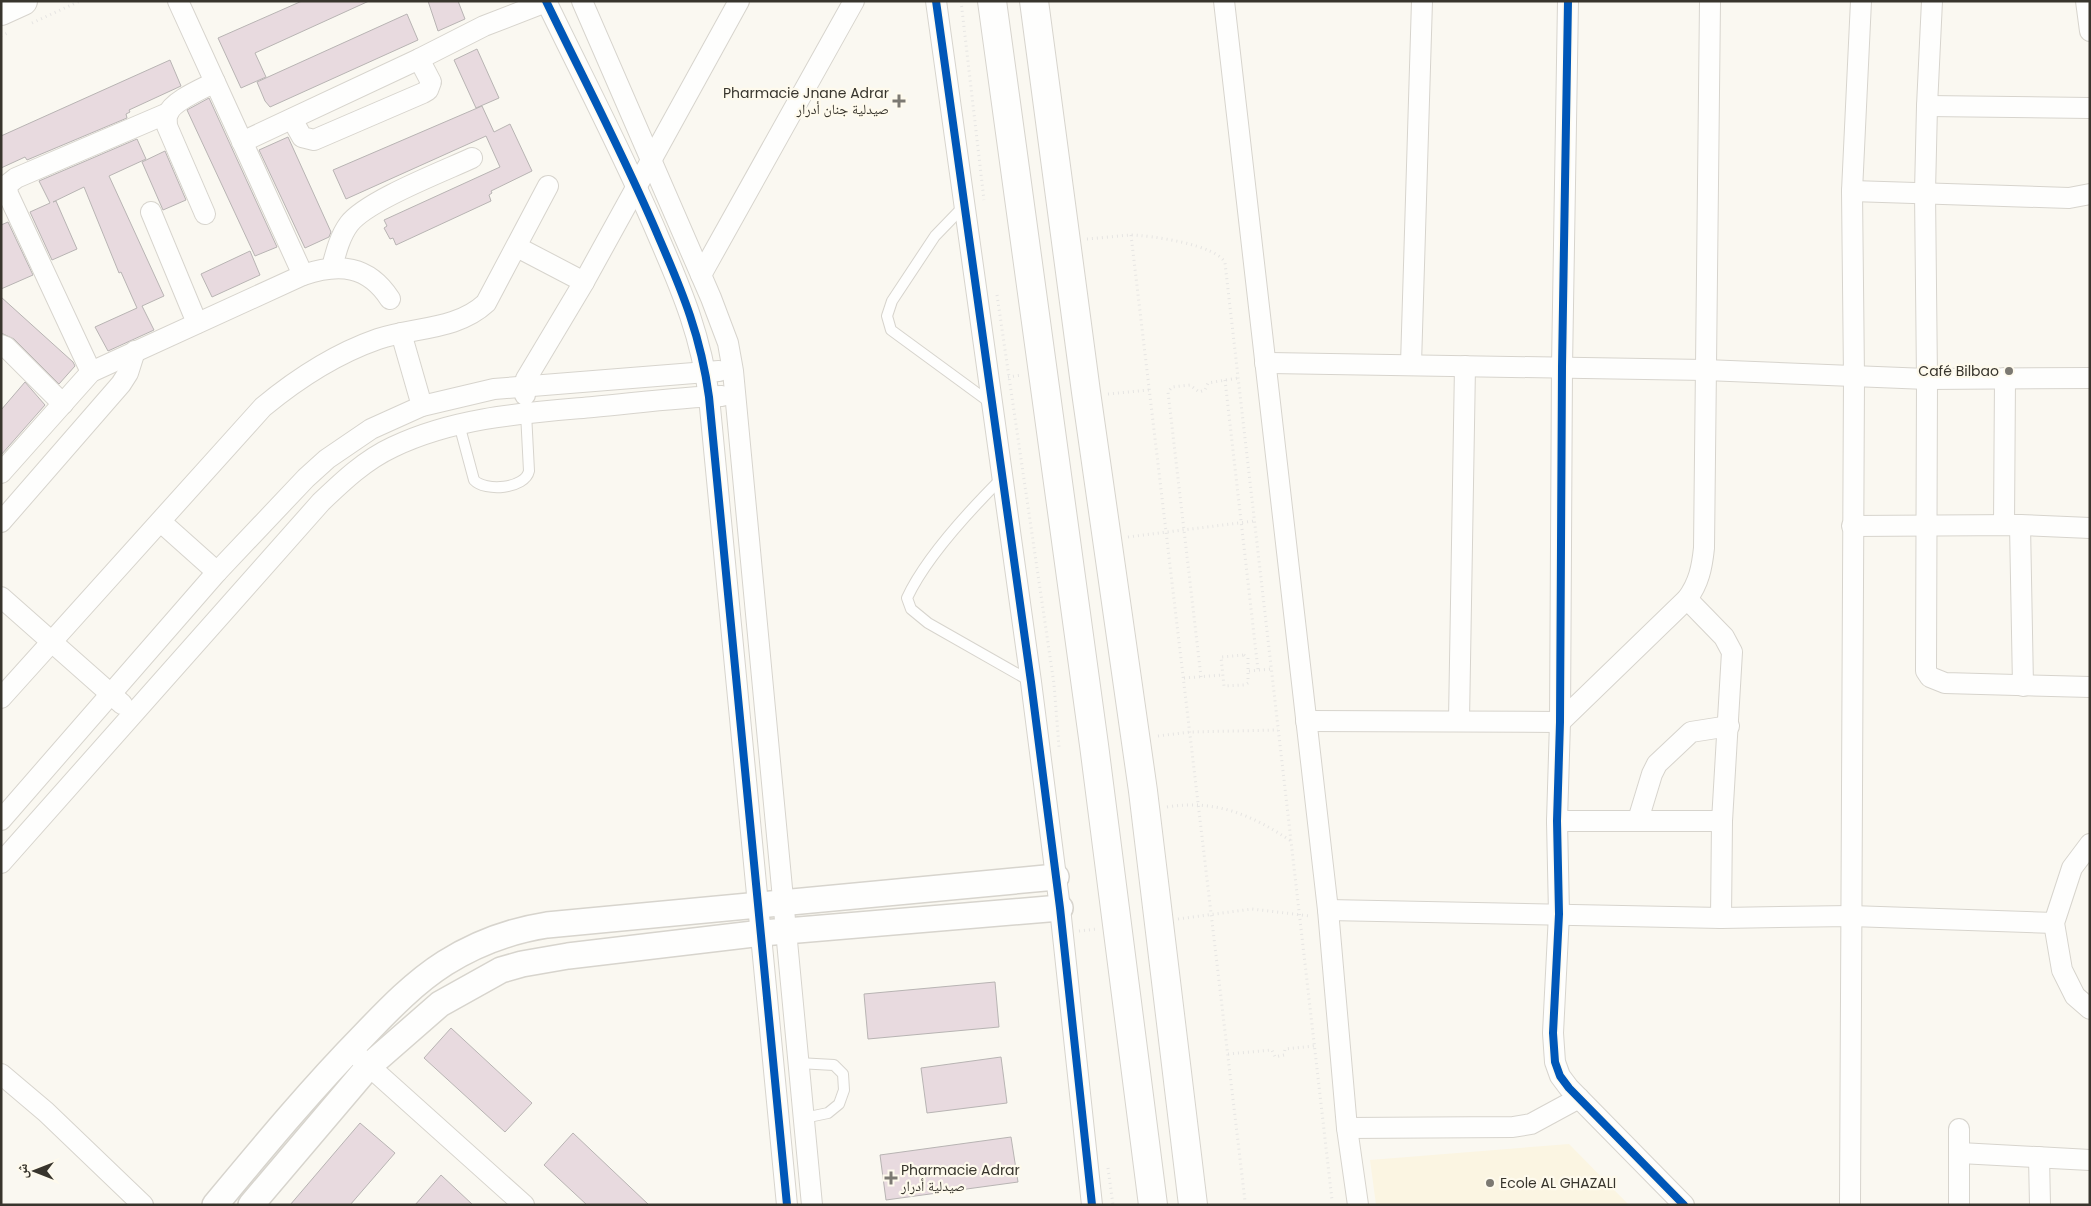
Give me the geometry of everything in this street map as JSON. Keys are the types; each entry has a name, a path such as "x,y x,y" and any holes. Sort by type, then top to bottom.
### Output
{"main road":[{"path":"992,1 1118,926 1152,1205"},
{"path":"1034,1 1086,392 1143,791 1193,1205"},
{"path":"10,20 25,13"}],"street":[{"path":"178,1 303,275"},
{"path":"582,1 701,275 722,327 733,371 771,904"},
{"path":"526,413 526,379 584,282 740,1"},
{"path":"701,275 854,1"},
{"path":"936,1 1031,682 1063,933 1092,1205"},
{"path":"1224,1 1328,914 1347,1128 1358,1205"},
{"path":"1412,364 1422,1"},
{"path":"1568,1 1562,366 1560,722 1557,821 1559,914 1553,1033 1556,1062 1560,1076 1579,1098 1684,1205"},
{"path":"1306,721 1560,722 1688,599 1696,587 1702,567 1704,548 1710,1"},
{"path":"1850,1205 1854,377 1852,190 1860,1"},
{"path":"1932,1 1926,106 1925,192 1927,379 1926,671 1930,677 1945,683 2090,686"},
{"path":"2086,1 2090,31"},
{"path":"242,142 419,59 484,26 546,2 637,187 689,308 706,371 774,932 788,1205"},
{"path":"292,119 302,137 314,140 424,93 428,90 431,82 419,59"},
{"path":"91,372 8,194 7,185 16,178 168,113 177,103 215,82"},
{"path":"1926,106 2090,108"},
{"path":"168,113 167,126 205,214"},
{"path":"332,267 342,236 350,223 360,214 403,190 472,158"},
{"path":"1,698 53,643 263,407 289,386 332,358 356,347 401,333 456,322 477,311 486,303 548,186"},
{"path":"1852,190 2069,198 2090,194"},
{"path":"151,212 197,323"},
{"path":"517,247 584,282"},
{"path":"25,495 1,474 91,372 303,275 332,267 362,273 374,281 390,299"},
{"path":"401,333 422,406"},
{"path":"1,345 6,347 63,404"},
{"path":"1,522 121,384 128,373 135,351"},
{"path":"1265,362 1562,366 1927,379 2090,378"},
{"path":"1459,721 1465,366"},
{"path":"1,820 112,696 218,572 306,478 327,459 371,429 422,406 452,398 525,386 706,371 733,371"},
{"path":"2006,378 2012,525 2023,686"},
{"path":"1,863 245,590 321,502 344,480 392,447 425,433 459,424 526,413 736,396"},
{"path":"452,398 459,424"},
{"path":"161,522 218,572"},
{"path":"1852,526 2012,525 2090,528"},
{"path":"1,597 133,714"},
{"path":"1688,599 1724,637 1732,652 1722,821 1720,918"},
{"path":"1638,820 1652,774 1657,764 1691,732 1729,726"},
{"path":"1557,821 1722,821"},
{"path":"2090,844 2072,868 2054,923 2062,970 2075,996 2090,1008"},
{"path":"215,1205 320,1079 411,990 443,964 499,936 515,930 547,925 1056,877"},
{"path":"252,1205 369,1066 440,1004 500,970 568,956 774,932 1060,908"},
{"path":"1328,914 1559,914 1720,918 1851,916 2054,923"},
{"path":"774,932 798,1062 812,1205"},
{"path":"350,1049 524,1205"},
{"path":"1,1074 46,1112 143,1205"},
{"path":"1347,1128 1513,1127 1531,1124 1579,1098"},
{"path":"1959,1129 1959,1205"},
{"path":"1960,1153 2090,1160"},
{"path":"2038,1157 2040,1205"}],"lane":[{"path":"965,206 935,236 892,301 887,316 891,330 993,405"},
{"path":"459,424 474,480 486,486 517,484 525,480 529,472 526,413"},
{"path":"1003,477 976,504 915,581 907,598 911,609 928,623 1031,682"},
{"path":"798,1062 834,1065 843,1074 844,1090 839,1104 828,1113 804,1118"}],"path":[{"path":"25,13 80,1"},
{"path":"1,36 10,20"},
{"path":"1131,235 1212,914 1244,1201"},
{"path":"1086,239 1131,235 1182,242 1222,256 1225,263 1332,1200"},
{"path":"1201,677 1168,390 1172,387 1190,385 1199,392 1205,390 1208,383 1238,378"},
{"path":"1225,380 1258,670"},
{"path":"1125,537 1254,521"},
{"path":"1246,656 1248,658 1249,671 1250,681 1244,685 1225,686 1220,659 1222,657 1246,656"},
{"path":"1249,671 1271,669"},
{"path":"1184,678 1222,675"},
{"path":"1158,736 1190,732 1278,730"},
{"path":"1168,807 1219,806 1257,820 1291,841"},
{"path":"1158,922 1252,909 1300,914 1328,914"},
{"path":"1063,933 1118,926"},
{"path":"1228,1054 1272,1050 1275,1057 1281,1057 1284,1055 1286,1048 1314,1046"}],"shaded area":[{"name":"Ecole AL GHAZALI","path":"1569,1144 1629,1205 1376,1205 1370,1160"}],"building":[{"path":"302,1 369,1 255,53 266,77 241,88 218,38"},
{"path":"428,1 458,1 465,19 438,31"},
{"path":"407,14 418,40 270,107 265,101 257,82"},
{"path":"477,49 499,98 476,108 454,60"},
{"path":"170,60 181,86 129,110 130,112 126,114 127,118 27,160 25,157 1,168 1,136"},
{"path":"209,98 277,247 255,256 187,110"},
{"path":"482,106 494,132 510,124 532,171 491,191 492,193 489,195 491,201 396,245 393,238 390,239 384,228 387,226 384,220 500,167 486,136 346,199 333,170"},
{"path":"288,137 331,232 329,237 305,248 259,150"},
{"path":"137,139 146,159 109,176 164,296 142,306 154,330 108,351 95,327 137,308 121,272 119,273 84,187 53,202 56,201 77,249 52,260 30,212 50,203 39,181"},
{"path":"165,151 186,200 163,210 142,162"},
{"path":"8,222 33,275 1,289 1,225"},
{"path":"250,251 260,275 212,297 201,274"},
{"path":"1,297 73,362 75,366 59,384 14,339 1,333"},
{"path":"25,382 45,405 1,455 1,410"},
{"path":"995,982 999,1027 868,1039 864,994"},
{"path":"451,1028 532,1103 505,1132 424,1058"},
{"path":"1001,1057 1007,1103 927,1113 921,1068"},
{"path":"360,1123 395,1153 350,1205 290,1205"},
{"path":"573,1133 649,1205 587,1205 544,1165"},
{"path":"1011,1137 1018,1182 886,1200 880,1155"},
{"path":"441,1175 473,1205 415,1205"}],"cycle path":[{"path":"546,1 618,148 668,258 690,316 706,375 787,1205"},
{"path":"936,1 1031,682 1060,908 1092,1205"},
{"path":"1568,1 1562,367 1560,722 1557,821 1559,914 1553,1033 1555,1062 1560,1076 1569,1088 1684,1205"}],"place":[{"name":"Pharmacie Jnane Adrar صيدلية جنان أدرار","path":"899,101"},
{"name":"Café Bilbao","path":"2009,371"},
{"name":"Pharmacie Adrar صيدلية أدرار","path":"891,1178"},
{"name":"Ecole AL GHAZALI","path":"1490,1183"}]}
